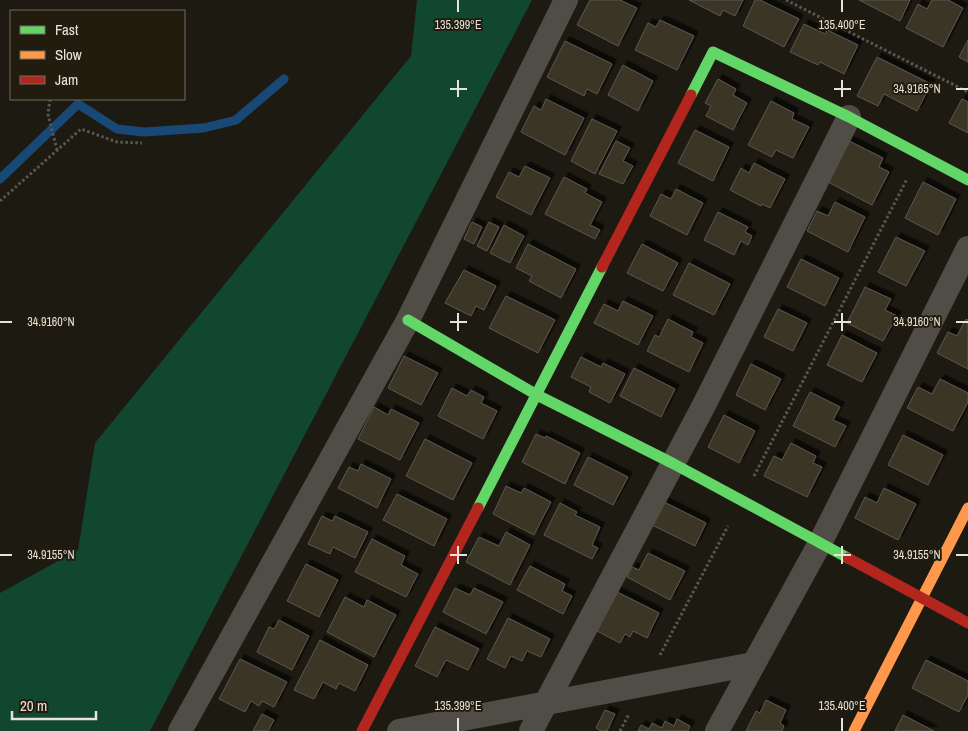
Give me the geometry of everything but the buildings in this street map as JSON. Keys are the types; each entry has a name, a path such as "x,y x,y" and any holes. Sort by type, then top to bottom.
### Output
{"street":[{"path":"180,731 408,320 566,0"},
{"path":"362,731 713,52 849,117 968,180"},
{"path":"531,731 674,464 849,117"},
{"path":"717,731 820,543 968,248"},
{"path":"408,320 537,395 674,464 968,623"},
{"path":"854,731 968,508"},
{"path":"399,731 753,664"}],"path":[{"path":"786,0 968,92"},
{"path":"50,100 48,114 57,150"},
{"path":"0,201 81,129 117,142 142,143"},
{"path":"620,731 742,501 920,155"}],"green space":[{"path":"417,0 532,0 150,731 0,731 0,593 78,550 95,443 411,56"}],"waterway":[{"path":"0,179 78,104 117,129 144,132 204,128 236,120 284,79"}],"traffic: fast":[{"path":"691,95 713,52 849,117 968,180"},
{"path":"478,508 602,267"},
{"path":"408,320 537,395 674,464 848,558"}],"traffic: slow":[{"path":"854,731 968,508"}],"traffic: jam":[{"path":"602,267 691,95"},
{"path":"362,731 478,508"},
{"path":"848,558 968,623"}]}
